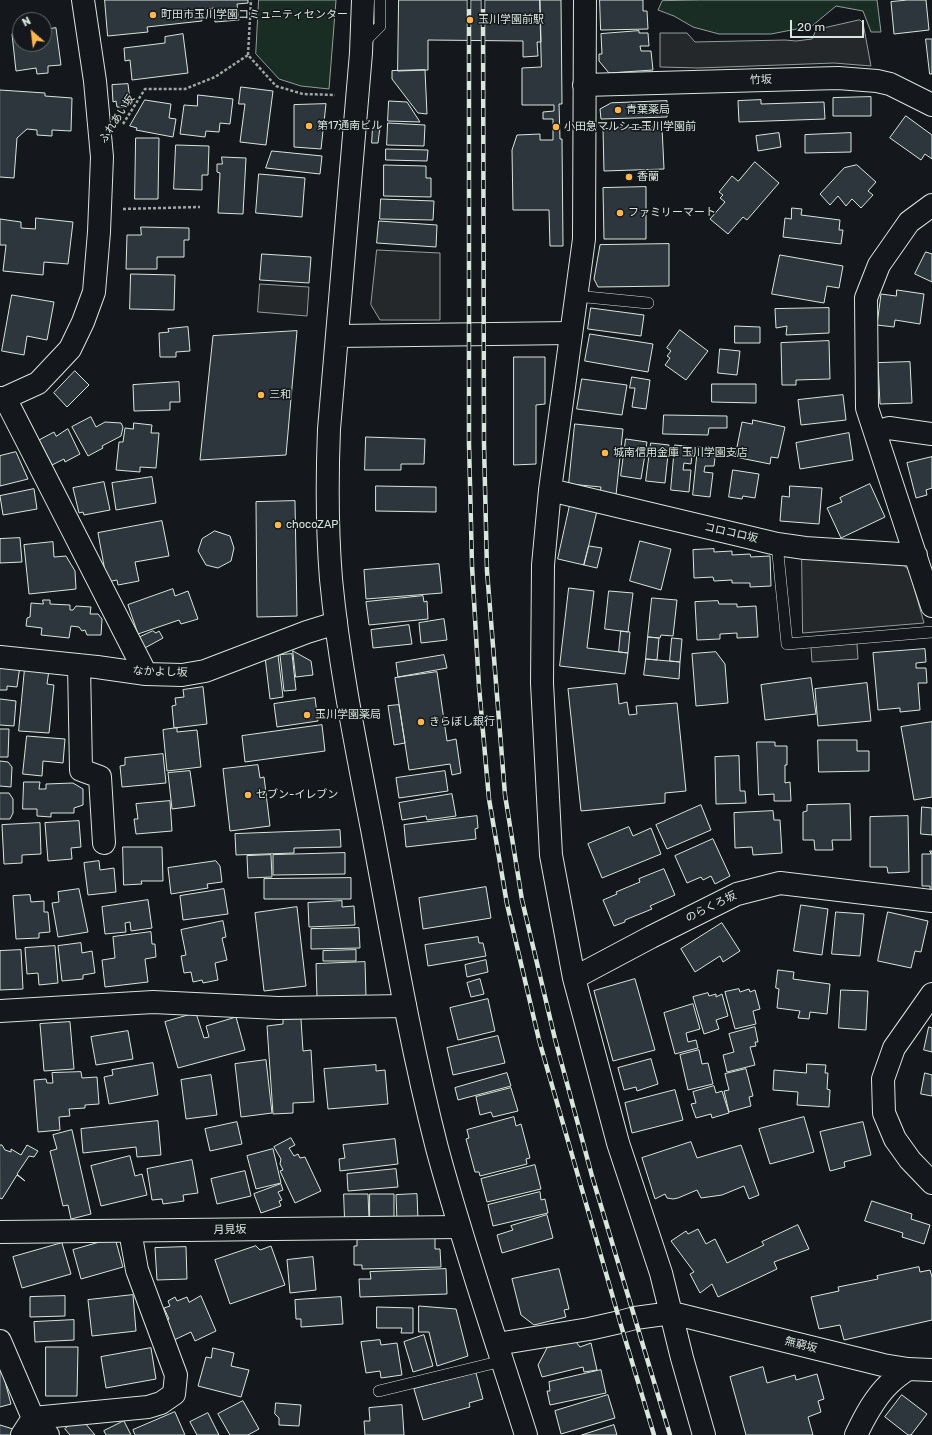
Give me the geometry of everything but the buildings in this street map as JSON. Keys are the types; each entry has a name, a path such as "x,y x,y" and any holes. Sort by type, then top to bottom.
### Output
{"street":[{"path":"83,0 95,81 102,156 94,292 83,322 70,350 38,383 2,398 146,674"},
{"path":"363,0 362,45 329,429 327,477 331,577 336,623 352,723 405,1006 427,1107 459,1227 526,1435"},
{"path":"585,0 584,238 550,490 543,565 542,683 551,855 574,978 618,1143 647,1228 672,1313 682,1358 704,1435"},
{"name":"竹坂","path":"584,85 838,78 861,79 890,84 932,105"},
{"path":"932,205 909,222 904,228 879,265 866,298 867,408 932,606"},
{"path":"337,336 571,333"},
{"path":"875,432 889,428 932,434"},
{"name":"コロコロ坂","path":"550,490 777,544 805,548 916,555"},
{"name":"なかよし坂","path":"0,657 146,674 182,675 205,671 307,632 336,623"},
{"path":"79,665 81,770 100,777 104,843"},
{"name":"のらくろ坂","path":"574,978 737,894 780,883 932,901"},
{"path":"932,994 894,1048 883,1079 884,1113 895,1139 910,1160 932,1183"},
{"path":"0,1011 153,1002 278,1008 405,1006"},
{"name":"月見坂","path":"0,1232 459,1227"},
{"path":"28,1426 148,1407 161,1403 174,1394 176,1375 138,1270 130,1231"},
{"path":"500,1352 635,1318 672,1313"},
{"name":"無窮坂","path":"672,1313 883,1365 908,1369 932,1370"},
{"path":"0,1341 28,1426 48,1435"},
{"path":"856,1435 867,1413 878,1396 890,1382 908,1369"}],"lane":[{"path":"362,45 380,26 380,0"},
{"path":"576,296 648,303"},
{"path":"777,544 786,644 932,632"},
{"path":"379,1391 500,1352"}],"path":[{"path":"251,0 248,55 276,86 303,94 335,96"},
{"name":"ふれあい坂","path":"102,156 145,89 185,89 215,77 248,55"},
{"path":"100,209 200,207"}],"green space":[{"path":"259,0 336,0 329,89 301,86 279,79 256,54"},
{"path":"877,0 881,32 871,32 863,11 836,6 812,26 771,34 719,34 693,27 674,16 658,10 662,1"}],"shaded area":[{"path":"860,20 863,23 871,66 834,63 698,68 660,67 660,33 687,33 695,42 796,41 812,39 816,30"},
{"path":"377,250 440,253 440,320 380,320 371,305"},
{"path":"260,284 309,287 307,316 258,312"},
{"path":"802,555 896,559 909,570 924,623 803,633"},
{"path":"857,644 858,659 812,662 811,647"}],"railway":[{"path":"469,0 469,443 472,566 479,687 489,799 507,904 539,1040 654,1435"},
{"path":"483,0 484,444 487,571 505,795 522,900 555,1039 592,1176 670,1435"}],"place":[{"name":"町田市玉川学園コミュニティセンター","path":"153,15"},
{"name":"玉川学園前駅","path":"470,20"},
{"name":"青葉薬局","path":"618,110"},
{"name":"第17通南ビル","path":"309,126"},
{"name":"小田急マルシェ玉川学園前","path":"556,127"},
{"name":"香蘭","path":"629,177"},
{"name":"ファミリーマート","path":"620,213"},
{"name":"三和","path":"261,395"},
{"name":"城南信用金庫 玉川学園支店","path":"605,453"},
{"name":"chocoZAP","path":"278,525"},
{"name":"玉川学園薬局","path":"307,715"},
{"name":"きらぼし銀行","path":"421,722"},
{"name":"セブン-イレブン","path":"248,795"}]}
